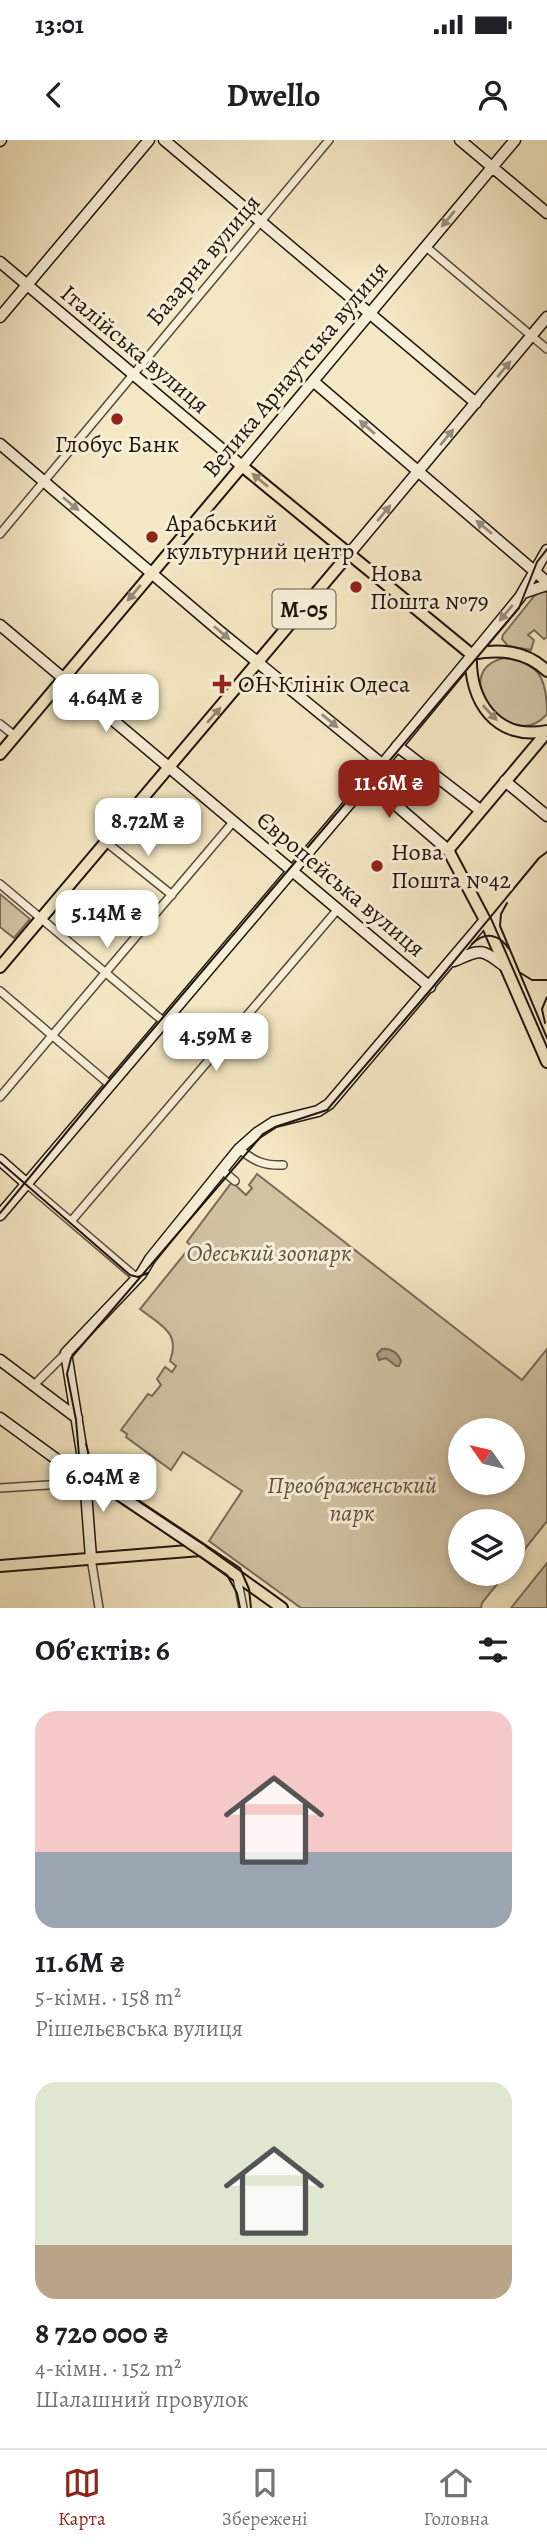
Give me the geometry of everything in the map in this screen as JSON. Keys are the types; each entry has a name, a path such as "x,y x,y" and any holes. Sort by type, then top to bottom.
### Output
{"main road":[{"path":"0,317 149,140"},
{"path":"164,140 476,403"},
{"path":"460,140 547,213"},
{"name":"Велика Арнаутська вулиця","path":"0,754 515,140"},
{"name":"Італійська вулиця","path":"0,262 471,654"},
{"path":"531,336 547,317"},
{"name":"М-05","path":"0,967 531,336"},
{"path":"313,381 536,571 547,584 523,593"},
{"path":"0,444 258,663 382,764"},
{"path":"0,1215 368,781 523,593 547,550"},
{"name":"Європейська вулиця","path":"0,625 430,987"},
{"path":"471,654 486,651 510,652 534,660 547,671"},
{"path":"471,654 475,690 484,709 492,718 520,732 547,732"},
{"path":"448,850 547,732"},
{"path":"397,746 480,810"},
{"path":"368,781 448,850 485,920 547,1062"},
{"path":"505,781 547,816"},
{"path":"91,1558 78,1418 66,1353 136,1278 251,1138 274,1122 324,1108 485,920"},
{"path":"450,962 479,951 487,953 503,965"},
{"path":"0,1160 27,1184"},
{"path":"0,1360 78,1418"},
{"path":"0,1418 74,1472 84,1472 236,1573 282,1608"},
{"path":"0,1566 201,1550"}],"street":[{"name":"Базарна вулиця","path":"0,534 329,140"},
{"path":"425,246 547,349"},
{"path":"0,724 15,736"},
{"path":"0,1097 234,821"},
{"path":"106,842 172,895"},
{"path":"0,884 163,1021"},
{"path":"73,1219 338,909"},
{"path":"0,991 109,1084"},
{"path":"241,1150 251,1159 266,1166 283,1165"},
{"path":"223,1171 235,1181"},
{"path":"27,1184 34,1186 123,1261 124,1268"},
{"path":"27,1184 136,1278"},
{"path":"34,1385 66,1353"},
{"path":"0,1488 64,1483 84,1472"},
{"path":"91,1558 99,1608"},
{"path":"236,1573 243,1608"}],"green space":[{"path":"547,592 547,637 544,639 534,630 528,635 534,640 531,650 508,646 502,639 503,635 535,595"},
{"path":"504,658 516,660 534,669 543,683 547,714 532,725 517,725 502,719 490,707 482,693 481,679 487,666"},
{"path":"0,894 30,919 14,938 0,927"},
{"name":"Преображенський парк","path":"257,1174 522,1380 547,1349 547,1521 525,1549 525,1509 448,1509 448,1586 496,1586 481,1608 301,1608 209,1541 242,1491 183,1452 171,1470 126,1437 127,1434 121,1430 148,1394 152,1396 161,1385 157,1379 165,1367 172,1372 176,1366 170,1361 173,1351 171,1336 140,1309 191,1246 187,1242 232,1182 246,1195 252,1188 249,1185"},
{"path":"547,1563 547,1608 511,1608"}],"shaded area":[{"path":"382,1349 396,1353 401,1361 399,1366 386,1358 379,1360 377,1354"}],"tram line":[{"path":"0,1213 359,787 385,766 519,608 537,562 547,549"},
{"path":"240,1608 237,1593 227,1575 84,1478 80,1467 76,1420 67,1374 71,1358 263,1134 275,1127 327,1110 539,858 547,852"},
{"path":"507,903 501,914 500,926 547,1038"},
{"path":"472,944 482,937 492,936 501,940 509,949"},
{"path":"519,972 532,980 547,980"},
{"path":"545,1023 542,1009 547,997"},
{"path":"0,1162 130,1275 138,1277 148,1273"},
{"path":"86,1444 93,1470 240,1568 249,1589 251,1608"}],"place":[{"name":"Глобус Банк","path":"117,419"},
{"name":"Арабський культурний центр","path":"152,537"},
{"name":"Нова Пошта №79","path":"356,587"},
{"name":"ОН Клінік Одеса","path":"222,684"},
{"name":"Нова Пошта №42","path":"377,866"}],"park label":[{"name":"Одеський зоопарк","path":"269,1253"}]}
